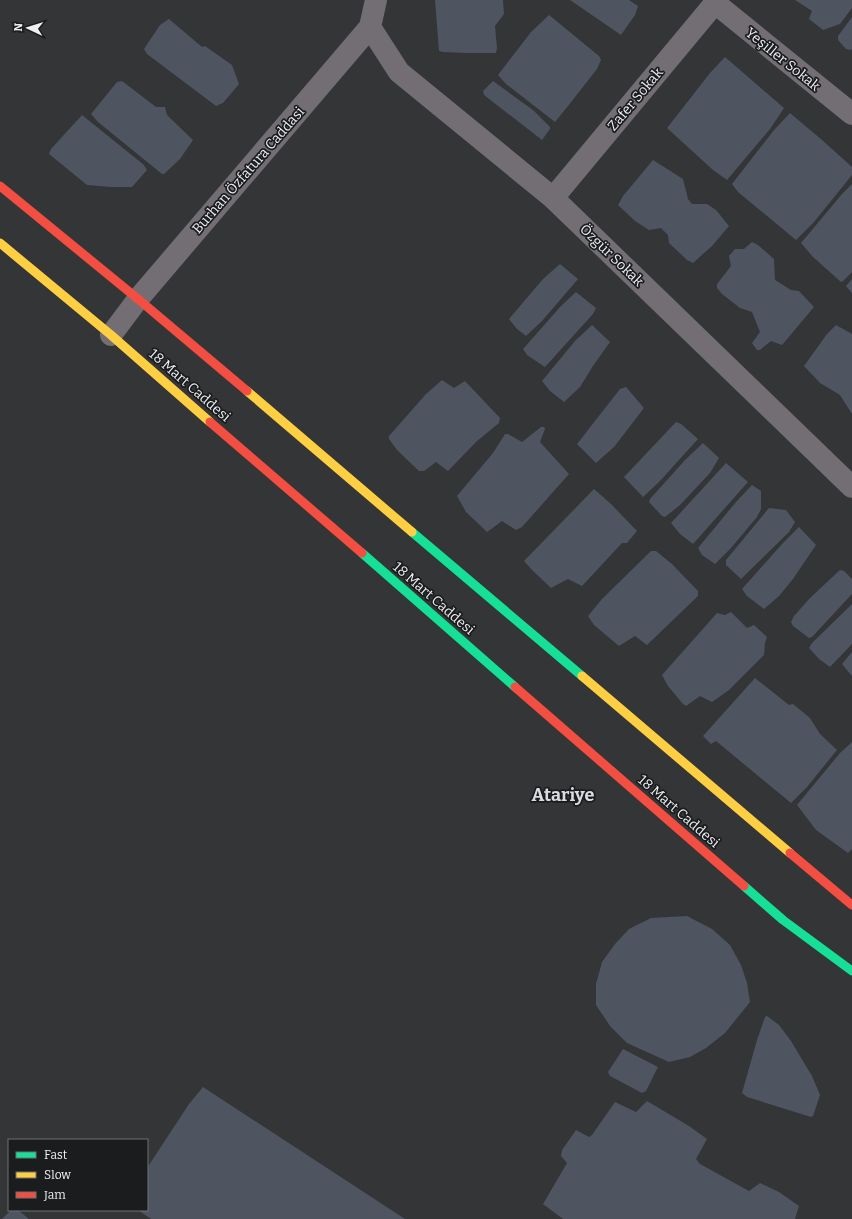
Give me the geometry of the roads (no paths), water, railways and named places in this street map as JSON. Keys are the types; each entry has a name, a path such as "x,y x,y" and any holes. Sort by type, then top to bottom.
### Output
{"street":[{"name":"Burhan Özfatura Caddasi","path":"111,335 138,299 370,27 376,0"},
{"name":"Yeşiller Sokak","path":"715,2 852,114"},
{"name":"Zafer Sokak","path":"553,198 715,2"},
{"name":"Özgür Sokak","path":"370,27 399,72 553,198 852,487"},
{"path":"0,186 138,299 852,905"},
{"name":"18 Mart Caddesi","path":"0,243 111,335 783,920 852,971"}],"district":[{"name":"Atariye","path":"563,795"}]}
